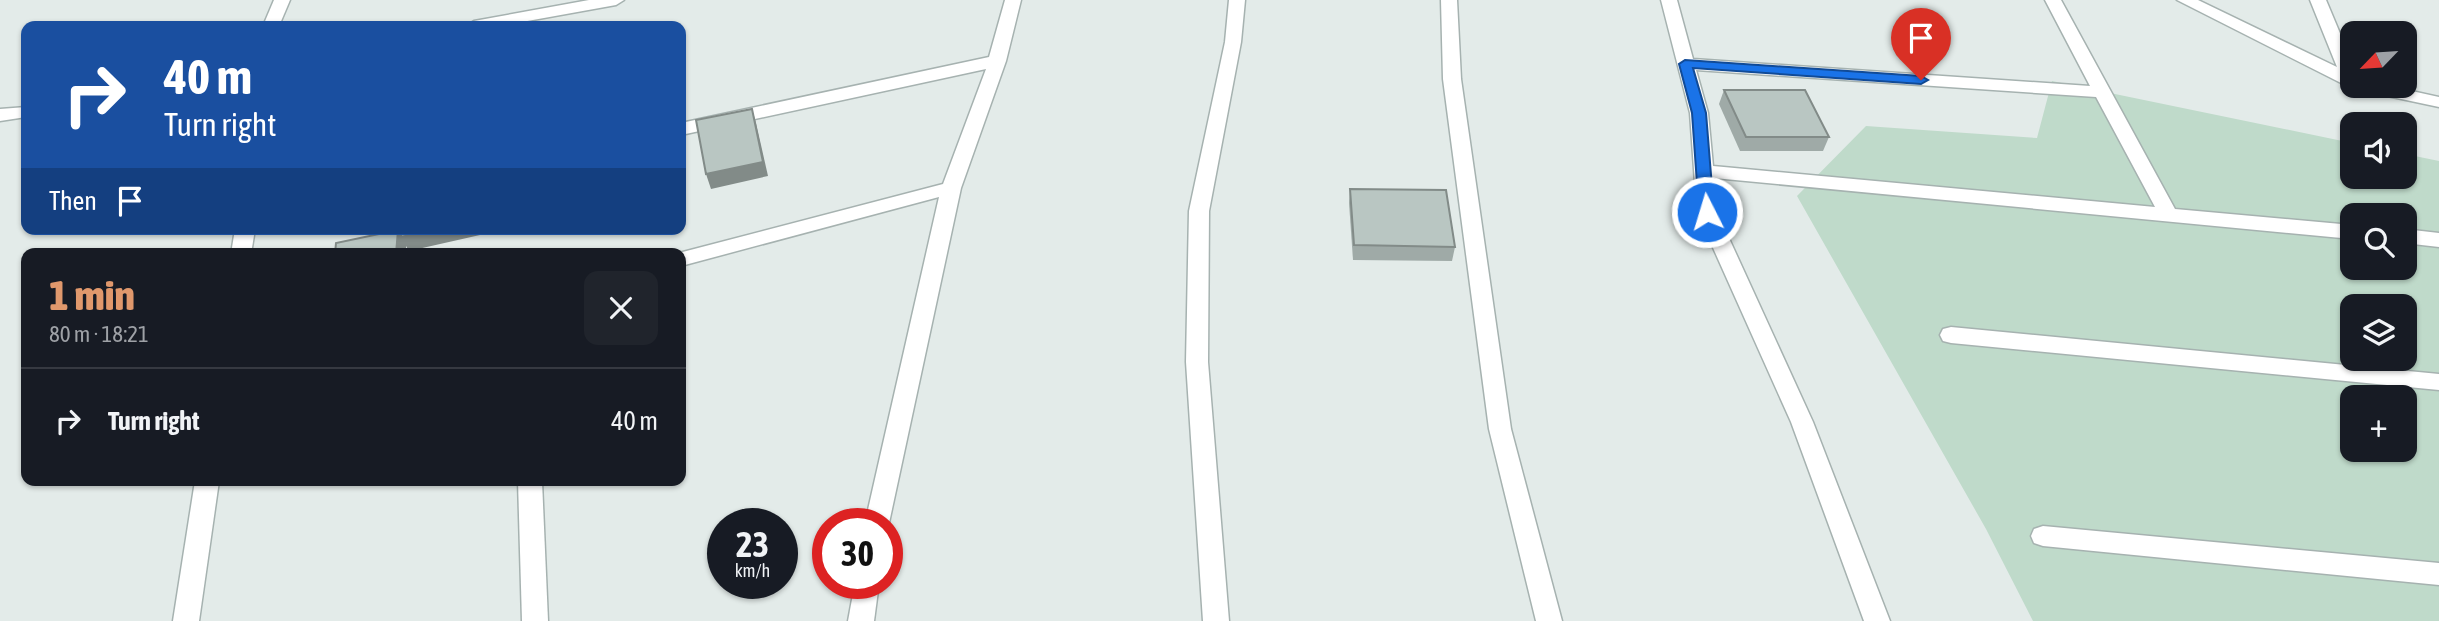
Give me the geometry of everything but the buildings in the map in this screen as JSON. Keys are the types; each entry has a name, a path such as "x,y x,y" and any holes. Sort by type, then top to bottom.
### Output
{"street":[{"path":"273,21 282,0"},
{"path":"501,21 616,0"},
{"path":"880,508 951,188 997,61 1013,0"},
{"path":"1216,621 1196,362 1199,211 1233,43 1237,0"},
{"path":"1449,0 1452,79 1476,237 1500,429 1549,621"},
{"path":"1669,0 1699,113 1707,212 1802,422 1877,621"},
{"path":"2053,0 2169,215"},
{"path":"2185,0 2340,75"},
{"path":"2318,0 2340,52"},
{"path":"686,128 997,61"},
{"path":"1685,64 2105,92"},
{"path":"2417,97 2439,102"},
{"path":"0,115 21,113"},
{"path":"1703,171 2340,231"},
{"path":"686,258 951,188"},
{"path":"2417,237 2439,240"},
{"path":"1951,335 2439,382"},
{"path":"186,621 206,486"},
{"path":"530,486 535,621"},
{"path":"2043,536 2439,574"},
{"path":"861,621 864,599"}],"green space":[{"path":"2052,81 2340,141 2340,189 2417,189 2417,156 2439,161 2439,621 2033,621 1986,529 1797,196 1866,126 2037,138"}],"route":[{"path":"1707,212 1699,113 1685,64 1921,80"}]}
